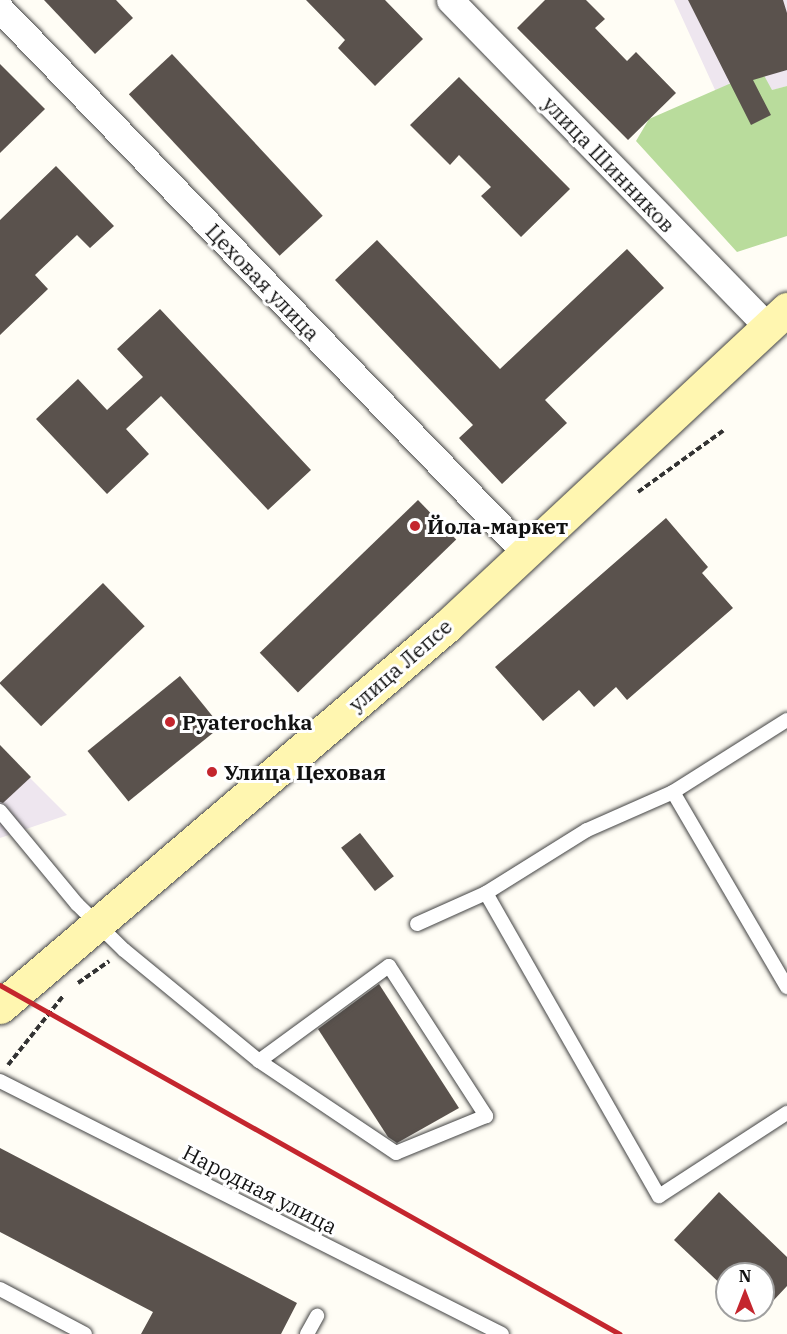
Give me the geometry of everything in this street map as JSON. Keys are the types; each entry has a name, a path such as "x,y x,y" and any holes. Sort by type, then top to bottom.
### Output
{"main road":[{"name":"улица Лепсе","path":"0,1007 100,925 526,554 778,318"}],"street":[{"name":"улица Шинников","path":"450,0 778,318"},
{"name":"Цеховая улица","path":"0,9 526,554"}],"lane":[{"path":"417,924 486,893 587,830 673,792 787,720"},
{"path":"673,792 787,987"},
{"path":"0,811 77,904 124,950 259,1061 396,1153 486,1116 389,966 259,1061"},
{"path":"486,893 659,1197 787,1113"},
{"name":"Народная улица","path":"2,1076 502,1334"},
{"path":"0,1289 85,1334"},
{"path":"307,1334 317,1316"}],"path":[{"path":"630,498 723,431"},
{"path":"75,986 124,950"},
{"path":"2,1076 48,1011 68,992"}],"shaded area":[{"path":"674,0 787,0 787,86 773,90 737,138"},
{"path":"0,748 67,815 0,838"}],"green space":[{"path":"761,70 772,90 787,86 787,236 737,252 636,141 649,119"}],"building":[{"path":"44,0 116,0 133,18 95,54"},
{"path":"306,0 385,0 423,39 375,86 338,48 345,40"},
{"path":"545,0 586,0 605,19 595,28 627,61 636,52 676,93 628,140 517,28"},
{"path":"688,0 783,0 787,13 787,70 753,80 771,115 751,125"},
{"path":"172,54 323,216 280,256 129,94"},
{"path":"0,64 45,109 0,153"},
{"path":"459,77 570,189 521,237 481,196 491,187 459,155 450,165 410,125"},
{"path":"56,166 114,226 90,248 77,235 35,275 48,289 0,335 0,220"},
{"path":"377,240 500,369 627,249 664,288 545,400 567,423 502,484 459,438 473,425 335,280"},
{"path":"160,309 311,470 268,510 161,396 126,429 149,454 107,494 36,419 78,379 107,410 143,377 117,349"},
{"path":"418,500 456,540 298,692 260,653"},
{"path":"666,518 708,567 702,573 733,608 627,700 616,687 594,707 579,690 543,721 495,667"},
{"path":"103,583 145,626 41,726 0,682"},
{"path":"180,676 221,727 128,801 88,751"},
{"path":"0,745 31,777 3,803 0,802"},
{"path":"360,833 394,876 375,891 341,848"},
{"path":"379,984 459,1108 397,1143 388,1137 318,1029"},
{"path":"0,1148 297,1303 281,1334 141,1334 153,1312 0,1232"},
{"path":"719,1192 787,1257 787,1286 775,1299 775,1262 715,1262 715,1279 674,1240"}],"railway":[{"path":"0,985 620,1334"}],"place":[{"name":"Йола-маркет","path":"415,526"},
{"name":"Pyaterochka","path":"170,722"},
{"name":"Улица Цеховая","path":"212,772"}]}
